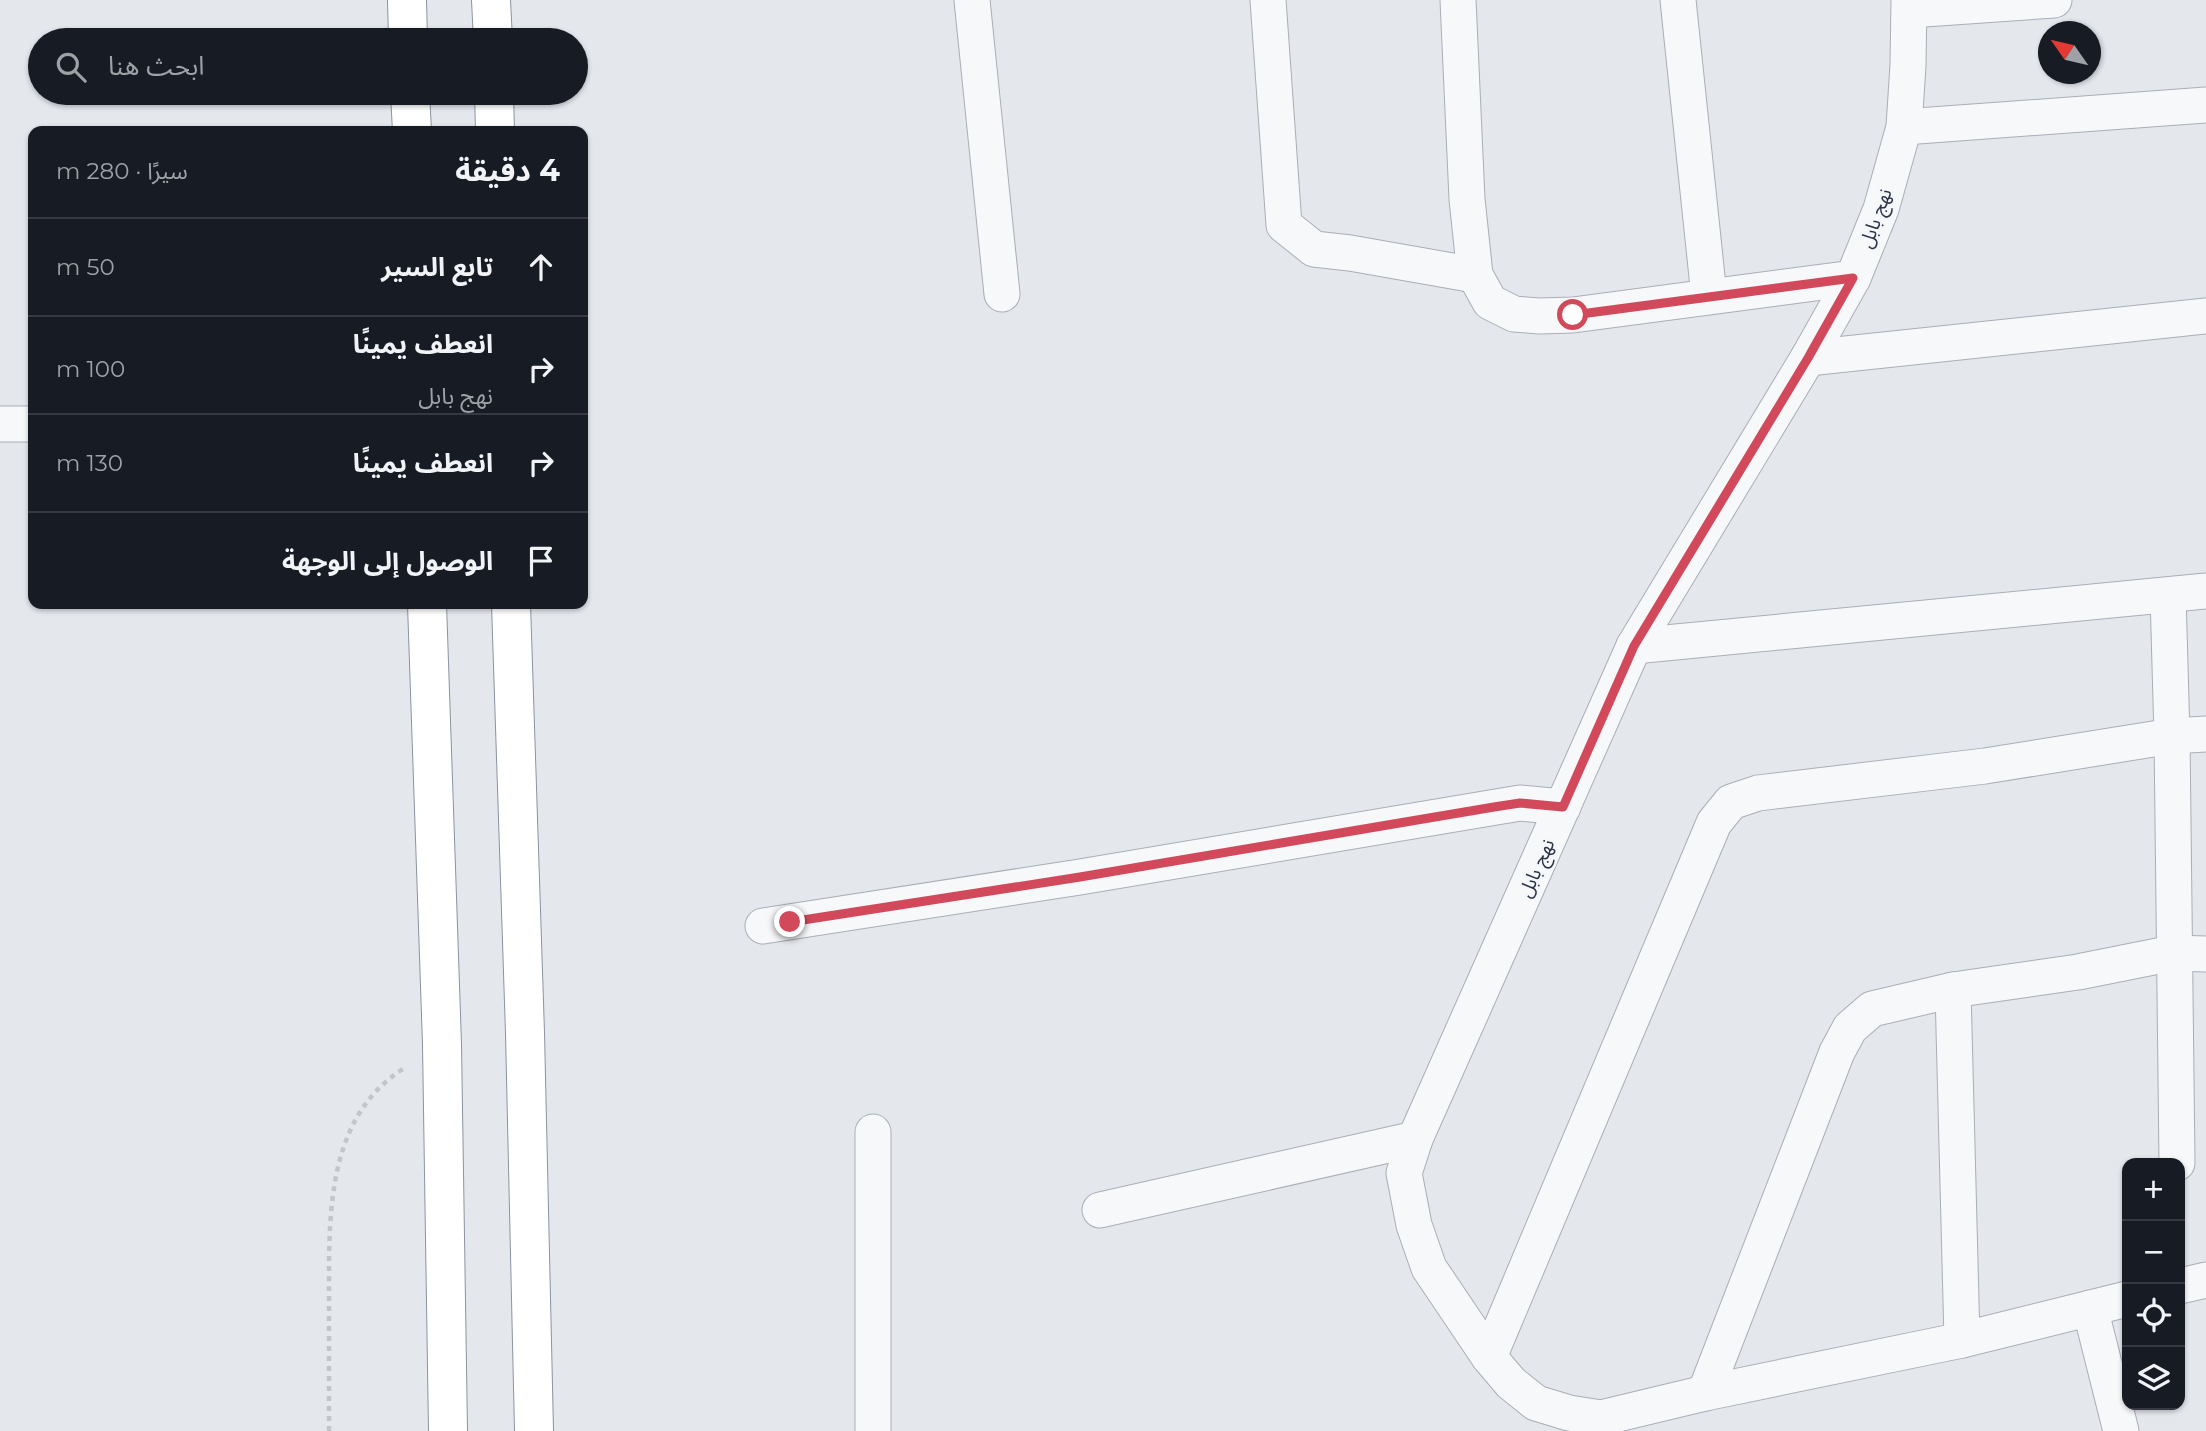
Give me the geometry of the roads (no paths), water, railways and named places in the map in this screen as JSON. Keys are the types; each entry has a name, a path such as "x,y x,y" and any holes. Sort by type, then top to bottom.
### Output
{"highway":[{"path":"407,0 408,28"},
{"path":"491,0 492,28"},
{"path":"410,105 411,126"},
{"path":"494,105 495,126"},
{"path":"427,609 442,1044 448,1431"},
{"path":"511,609 534,1431"}],"street":[{"path":"972,0 1002,294"},
{"path":"1268,0 1284,225 1314,249 1475,275"},
{"path":"1458,0 1467,199 1475,275 1490,302 1514,314 1573,315 1853,278"},
{"path":"1678,0 1709,296"},
{"path":"1909,5 2054,0"},
{"name":"نهج بابل","path":"1909,5 1904,127 1881,209 1853,278 1808,358 1634,646 1415,1139 1404,1173 1414,1225 1429,1268 1489,1357 1511,1383 1536,1403 1569,1413 1601,1418 1705,1393 1962,1340 2122,1300"},
{"path":"1904,127 2206,105"},
{"path":"1808,358 2206,316"},
{"path":"0,424 28,424"},
{"path":"1634,646 2206,591"},
{"path":"2168,595 2172,736 2190,953 2176,1158"},
{"path":"1489,1357 1714,823 1731,802 1758,793 1985,766 2172,736 2206,734"},
{"path":"763,926 1080,877 1520,803 1563,807"},
{"path":"1705,1393 1823,1087 1850,1028 1871,1009 1953,990 2190,953"},
{"path":"1953,990 1962,1340"},
{"path":"873,1132 873,1431"},
{"path":"1100,1210 1415,1139"},
{"path":"2185,1285 2206,1280"},
{"path":"2090,1308 2121,1431"}]}
